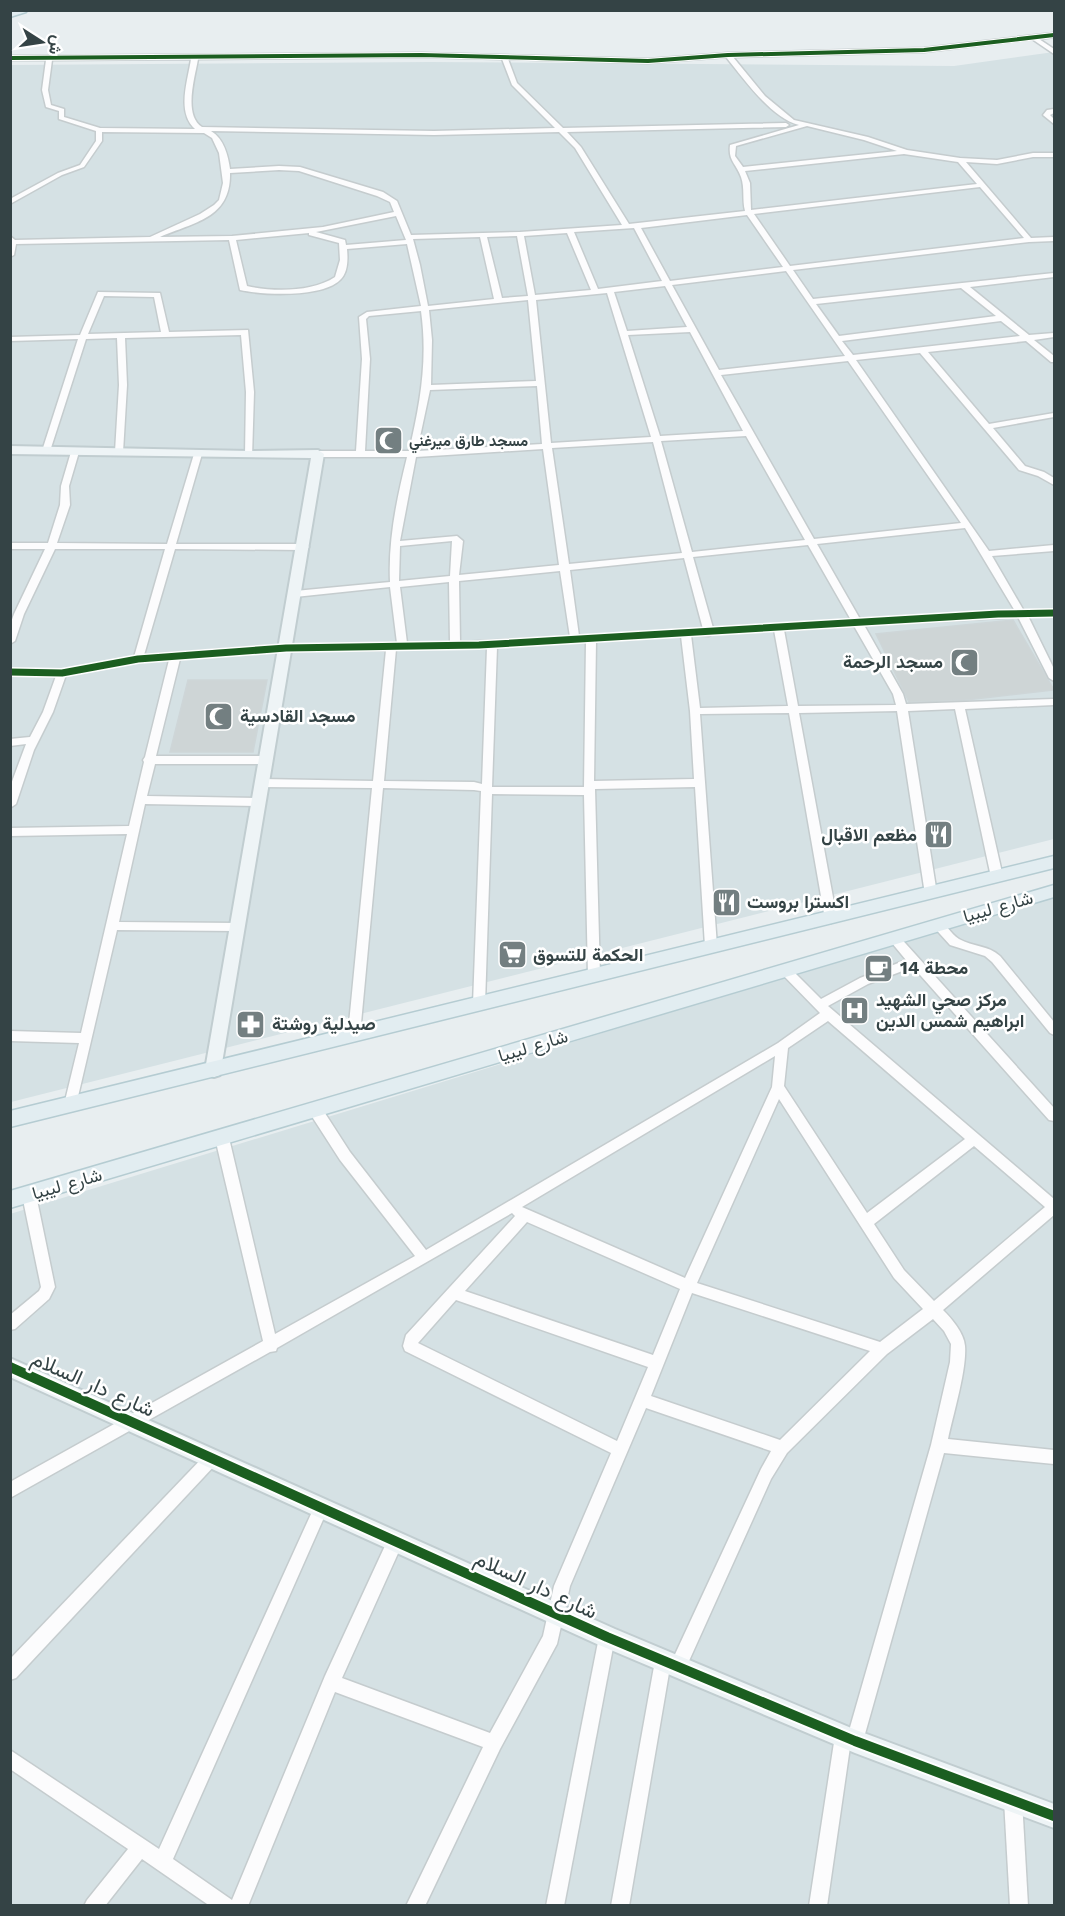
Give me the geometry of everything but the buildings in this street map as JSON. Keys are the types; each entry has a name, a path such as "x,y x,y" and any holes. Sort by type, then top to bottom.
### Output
{"main road":[{"path":"10,15 23,10"},
{"name":"شارع ليبيا","path":"10,1119 711,946 831,919 1054,862"},
{"name":"شارع ليبيا","path":"20,1197 1054,891"}],"street":[{"path":"10,58 504,57 642,61 728,55 924,50 1054,35"},
{"path":"1034,38 1054,52"},
{"path":"728,55 776,108 792,121 866,138 906,153"},
{"path":"149,240 219,205 226,191 226,171 220,149 214,137 195,126 187,106 195,56"},
{"path":"504,57 514,84 584,154 667,282 749,433 898,694 932,894"},
{"path":"49,58 45,90 48,106 62,110 61,118 99,130 434,133 805,125"},
{"path":"1054,111 1049,111 1046,115 1054,122"},
{"path":"805,125 733,145 732,156 747,184 746,201 749,213 986,554 1021,613 1054,678"},
{"path":"10,202 60,174 82,166 99,141 99,130"},
{"path":"741,169 906,153 997,162 1033,155 1054,155"},
{"path":"960,160 1029,240"},
{"path":"226,171 291,168 317,173 393,201 417,268 424,309 428,353 426,388 411,454 395,544 394,585 397,646 379,784 354,1034"},
{"path":"344,247 408,239 632,227 982,185"},
{"path":"10,255 12,240 232,238 308,232 398,213"},
{"path":"570,231 595,291"},
{"path":"232,238 241,286 251,290 301,289 332,282 340,276 344,247 342,242 308,232"},
{"path":"520,234 532,297 547,446 575,640"},
{"path":"483,236 499,302"},
{"path":"360,454 366,359 362,317 372,313 610,290 787,267 1054,239"},
{"path":"811,302 1054,275"},
{"path":"963,285 1054,360"},
{"path":"610,290 656,438 709,633"},
{"path":"46,451 83,337 97,301 105,292 157,296 165,334"},
{"path":"837,339 1003,318"},
{"path":"625,333 693,329"},
{"path":"10,339 241,332 246,334 250,392 249,455"},
{"path":"717,374 1054,335"},
{"path":"119,452 123,385 121,336"},
{"path":"922,350 1022,468 1041,474 1054,482"},
{"path":"426,388 540,383"},
{"path":"987,427 1054,415"},
{"path":"10,450 249,455 411,454 749,433"},
{"path":"10,642 20,614 51,546 65,505 65,486 75,452"},
{"path":"138,659 198,454"},
{"path":"214,1070 318,454"},
{"path":"296,594 811,543 966,525"},
{"path":"395,544 457,539 454,579 455,646"},
{"path":"10,546 303,547"},
{"path":"986,554 1054,548"},
{"path":"10,672 62,673 138,659 286,648 492,645 856,622 1054,613"},
{"path":"779,628 831,919"},
{"path":"686,634 695,711 711,946"},
{"path":"591,639 589,788 594,976"},
{"path":"479,1004 492,645"},
{"path":"70,1105 114,926 142,800 148,760 174,657"},
{"path":"10,804 62,673"},
{"path":"695,711 902,708 1054,702"},
{"path":"959,706 997,877"},
{"path":"10,743 34,740"},
{"path":"148,760 266,760"},
{"path":"262,783 474,786 498,792 699,783"},
{"path":"142,800 258,802"},
{"path":"10,832 135,830"},
{"path":"937,924 954,942 993,956 1049,1014 1054,1030"},
{"path":"114,926 237,927"},
{"path":"893,937 1054,1116"},
{"path":"10,1491 424,1258 782,1046 824,1009 864,981 915,961"},
{"path":"620,1905 671,1664 766,1474 782,1448 882,1349 933,1311 1054,1207 824,1009 785,970"},
{"path":"10,1036 87,1038"},
{"path":"415,1905 494,1743 551,1638 562,1586 688,1286 778,1087 782,1046"},
{"path":"778,1087 899,1274 949,1326 958,1344 957,1362 939,1445 849,1738 818,1905"},
{"path":"316,1111 345,1156 424,1258"},
{"path":"222,1138 271,1346"},
{"path":"865,1223 974,1139"},
{"path":"10,1324 44,1295 48,1287 20,1197"},
{"path":"510,1207 688,1286 882,1349"},
{"path":"525,1215 411,1340 412,1348 620,1450"},
{"path":"453,1293 657,1364"},
{"name":"شارع دار السلام","path":"10,1367 607,1637 849,1738 1013,1800 1054,1812"},
{"path":"642,1400 782,1448"},
{"path":"939,1445 1054,1457"},
{"path":"10,1672 212,1458"},
{"path":"162,1862 321,1508"},
{"path":"239,1905 332,1682 396,1540"},
{"path":"555,1905 607,1637"},
{"path":"332,1682 494,1743"},
{"path":"10,1758 226,1905"},
{"path":"1013,1800 1019,1905"},
{"path":"93,1905 141,1847"}],"shaded area":[{"path":"1054,52 1054,839 11,1102 11,65 430,62 954,66"},
{"path":"1054,895 1054,1905 11,1905 10,1214"}],"cycle path":[{"path":"10,58 421,55 648,61 728,55 924,50 1054,35"},
{"path":"10,672 62,673 138,659 286,648 479,645 998,614 1054,613"},
{"path":"10,1367 607,1637 855,1741 1054,1816"}],"place":[{"name":"مسجد طارق ميرغني","path":"388,441"},
{"name":"مسجد الرحمة","path":"964,662"},
{"name":"مسجد القادسية","path":"219,716"},
{"name":"مظعم الاقبال","path":"938,835"},
{"name":"اكسترا بروست","path":"726,902"},
{"name":"الحكمة للتسوق","path":"512,955"},
{"name":"محطة 14","path":"879,968"},
{"name":"مركز صحي الشهيد ابراهيم شمس الدين","path":"855,1010"},
{"name":"صيدلية روشتة","path":"251,1024"}]}
